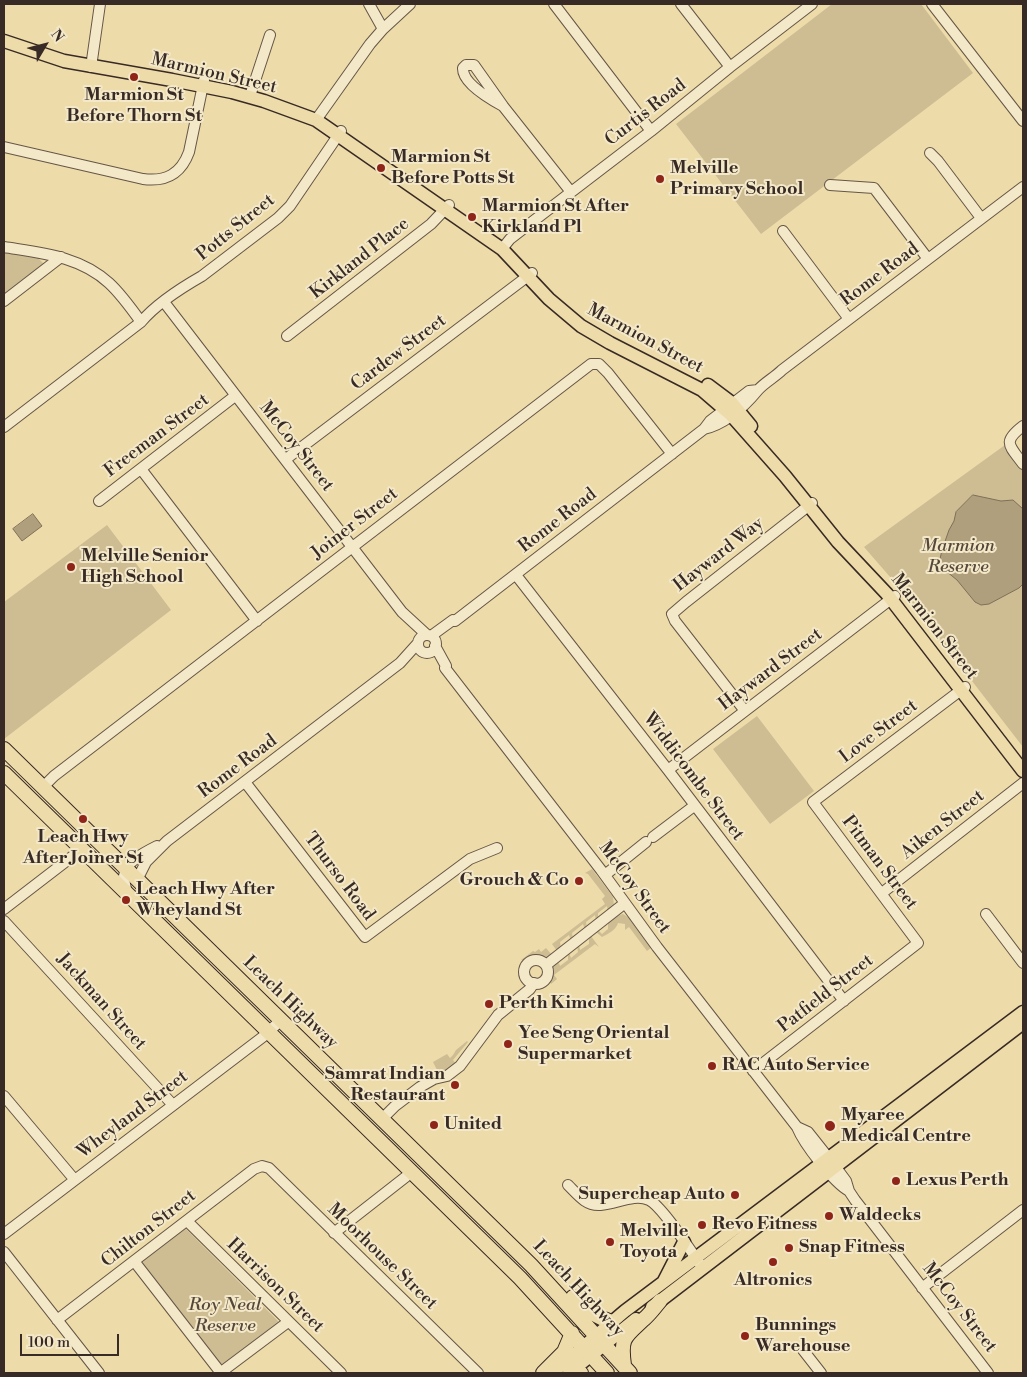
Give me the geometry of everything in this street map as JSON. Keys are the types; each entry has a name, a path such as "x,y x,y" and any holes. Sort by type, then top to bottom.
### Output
{"highway":[{"name":"Leach Highway","path":"4,749 469,1204 542,1277 601,1339 627,1370"},
{"name":"Leach Highway","path":"4,773 520,1278 588,1350 607,1373"},
{"path":"457,1216 469,1204"},
{"path":"542,1277 557,1281 582,1306 602,1319 612,1322"},
{"path":"627,1370 622,1351 626,1336 660,1301"},
{"path":"543,1373 564,1352 572,1333"}],"main road":[{"name":"Marmion Street","path":"4,36 91,65"},
{"name":"Marmion Street","path":"4,41 38,54 91,65 203,83 283,102 317,118 447,207 503,247 530,274 553,303 581,326 610,343 697,386 732,409 785,476 893,598 1023,763"},
{"name":"Marmion Street","path":"963,688 1023,770"},
{"path":"552,1373 660,1301 700,1263 1023,1012"},
{"path":"828,1165 1023,1024"},
{"path":"663,1283 684,1242"},
{"path":"601,1339 612,1322 663,1283 700,1263"},
{"path":"574,1372 588,1350"}],"street":[{"path":"91,65 100,4"},
{"path":"369,4 383,28"},
{"path":"317,118 383,28 410,4"},
{"path":"554,4 651,130"},
{"path":"681,4 730,67"},
{"path":"932,4 1023,121"},
{"name":"Curtis Road","path":"503,247 519,232 809,5"},
{"path":"250,94 270,35"},
{"path":"4,147 143,180 155,181 166,178 186,162 203,83"},
{"path":"503,106 571,192"},
{"name":"Potts Street","path":"4,427 141,322 148,314 165,304 282,214 297,197 340,133"},
{"path":"930,153 981,218"},
{"path":"830,185 874,188 928,259"},
{"name":"Rome Road","path":"126,869 148,851 166,841 245,782 427,643 453,620 455,621 704,429 710,421 732,409 749,391 758,390 1023,187"},
{"name":"Kirkland Place","path":"287,336 431,224 447,207"},
{"path":"783,231 849,319"},
{"path":"4,247 61,257 86,267 108,282 120,294 141,322"},
{"path":"4,301 61,257"},
{"name":"Cardew Street","path":"286,460 530,274"},
{"name":"McCoy Street","path":"165,304 351,547 402,612 404,612 427,643 442,668 445,668 605,875 657,947 798,1127 801,1137 846,1181 849,1191 983,1372"},
{"name":"Joiner Street","path":"43,787 54,776 591,364 599,364 608,372 672,454"},
{"name":"Freeman Street","path":"99,501 235,396"},
{"path":"1023,426 1012,434 1009,441 1010,447 1023,464"},
{"path":"141,469 257,621"},
{"name":"Hayward Way","path":"744,711 675,621 672,614 810,505"},
{"name":"Widdicombe Street","path":"516,574 844,1001"},
{"name":"Hayward Street","path":"668,770 893,598"},
{"name":"Love Street","path":"813,802 963,688"},
{"name":"Thurso Road","path":"245,782 364,937 470,859 497,848"},
{"name":"Aiken Street","path":"882,893 1023,782"},
{"name":"Pitman Street","path":"813,802 918,943"},
{"path":"605,875 694,806"},
{"name":"Rome Road","path":"137,880 146,862 166,841"},
{"path":"4,910 82,849"},
{"path":"126,869 124,878 127,894"},
{"path":"546,965 625,902"},
{"path":"986,914 1023,963"},
{"name":"Jackman Street","path":"4,921 173,1105"},
{"name":"Patfield Street","path":"753,1071 918,943"},
{"path":"382,1118 420,1087 434,1079 447,1076 460,1066 498,1015 534,984 542,982 546,978 548,972 546,965 537,960 528,964 525,970 526,977 534,984"},
{"name":"Wheyland Street","path":"4,1234 268,1032 281,1020"},
{"path":"4,1096 74,1179"},
{"name":"Chilton Street","path":"57,1320 254,1169 262,1166"},
{"name":"Moorhouse Street","path":"262,1166 269,1168 478,1373"},
{"path":"334,1233 412,1172"},
{"path":"568,1185 586,1202 604,1205 635,1197 650,1200 660,1209 700,1263"},
{"path":"922,1288 1023,1210"},
{"name":"Harrison Street","path":"186,1221 341,1373"},
{"path":"4,1252 99,1373"},
{"path":"134,1261 220,1373 288,1322"},
{"path":"803,1350 821,1373"}],"green space":[{"path":"832,4 921,4 973,73 761,234 676,124"},
{"path":"4,252 38,258 44,264 6,295 4,293"},
{"name":"Marmion Reserve","path":"1005,445 1023,468 1023,747 904,593 864,547"},
{"name":"Melville Senior High School","path":"107,525 171,610 4,739 4,602"},
{"path":"757,716 814,791 770,824 713,749"},
{"path":"592,869 613,897 614,906 608,913 607,906 598,913 598,920 596,921 595,915 586,922 587,929 585,930 583,924 572,933 573,939 571,941 569,935 560,942 561,949 557,951 552,944 605,904 602,899 605,896 588,874 585,873"},
{"path":"623,914 631,919 652,947 647,951 629,927 625,930 625,924 618,923 614,930 602,937 596,932 597,929 602,934 608,929 608,922"},
{"path":"591,936 599,947 595,944 554,975 557,979 551,984 550,971 553,966 558,961 560,966 568,960 569,952 571,958 578,952 577,946 579,945 580,950 589,944 589,937"},
{"path":"546,948 552,955 546,960 535,958 526,962 521,960 533,951 535,952 539,949 541,952"},
{"path":"467,1041 453,1060 456,1064 443,1072 437,1070 433,1062 447,1054 450,1058"},
{"name":"Roy Neal Reserve","path":"185,1228 280,1323 221,1366 141,1262"}],"shaded area":[{"path":"973,495 1001,501 1013,500 1023,509 1023,584 989,604 981,605 975,602 957,580 941,567 940,559 956,512"},
{"path":"33,514 42,526 22,541 13,529"}],"place":[{"name":"Marmion St Before Thorn St","path":"134,77"},
{"name":"Marmion St Before Potts St","path":"381,168"},
{"name":"Melville Primary School","path":"660,179"},
{"name":"Marmion St After Kirkland Pl","path":"472,217"},
{"name":"Melville Senior High School","path":"71,567"},
{"name":"Leach Hwy After Joiner St","path":"83,819"},
{"name":"Grouch & Co","path":"579,881"},
{"name":"Leach Hwy After Wheyland St","path":"126,900"},
{"name":"Perth Kimchi","path":"489,1004"},
{"name":"Yee Seng Oriental Supermarket","path":"508,1044"},
{"name":"RAC Auto Service","path":"712,1066"},
{"name":"Samrat Indian Restaurant","path":"455,1085"},
{"name":"United","path":"434,1125"},
{"name":"Myaree Medical Centre","path":"830,1126"},
{"name":"Lexus Perth","path":"896,1181"},
{"name":"Supercheap Auto","path":"735,1195"},
{"name":"Waldecks","path":"829,1216"},
{"name":"Revo Fitness","path":"702,1225"},
{"name":"Melville Toyota","path":"610,1242"},
{"name":"Snap Fitness","path":"789,1248"},
{"name":"Altronics","path":"773,1262"},
{"name":"Bunnings Warehouse","path":"745,1336"}]}
